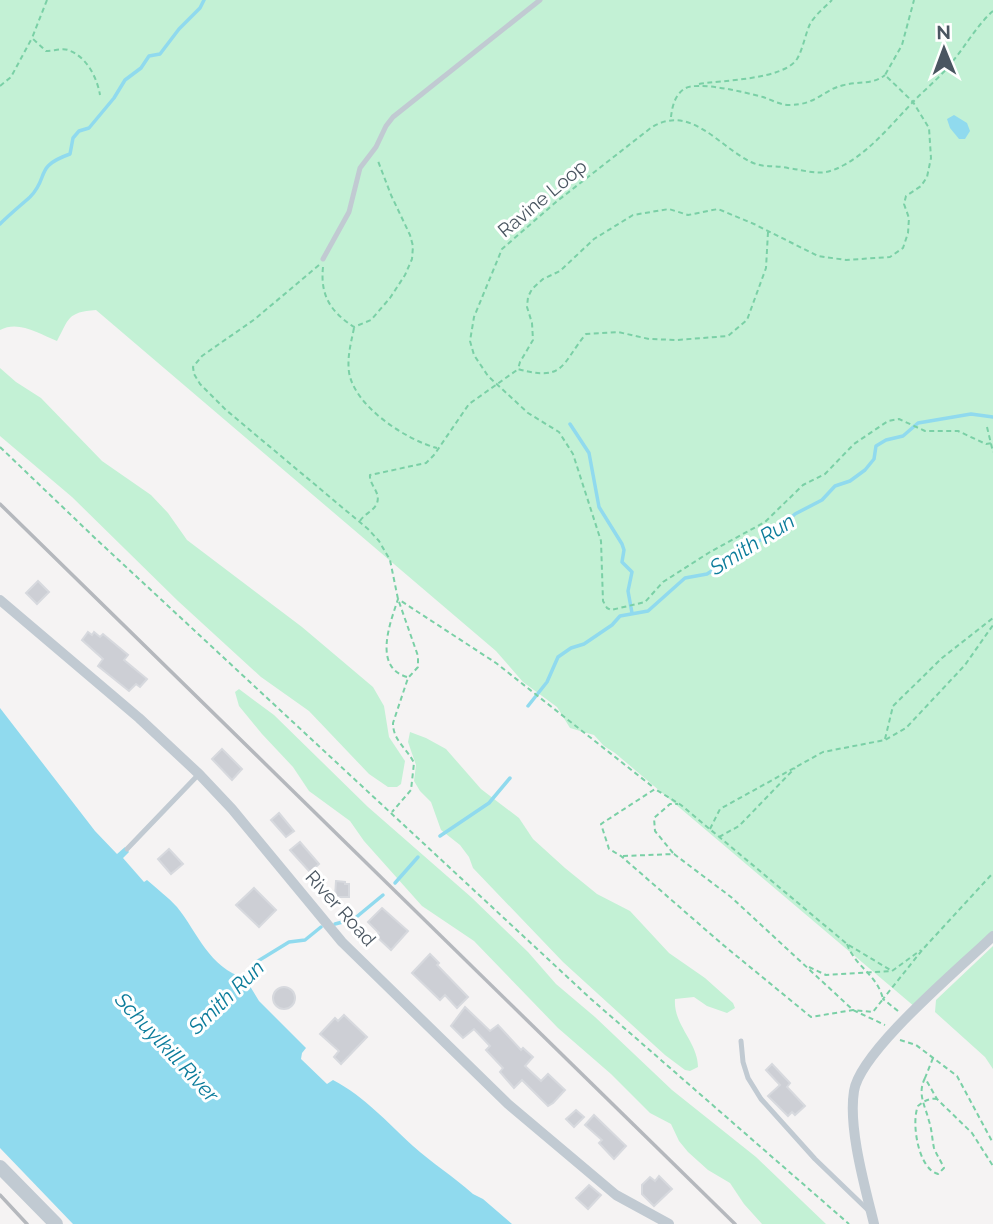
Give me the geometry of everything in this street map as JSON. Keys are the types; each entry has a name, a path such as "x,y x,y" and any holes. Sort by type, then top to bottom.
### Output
{"street":[{"name":"River Road","path":"0,600 139,718 199,774 246,825 342,942 508,1104 601,1183 636,1208 670,1224"},
{"path":"873,1218 854,1117 853,1093 858,1076 866,1063 907,1018 993,936"},
{"path":"0,1167 56,1224"}],"lane":[{"path":"324,259 347,219 360,168 376,147 386,126 401,110 540,0"},
{"path":"127,849 199,774"},
{"path":"741,1041 748,1078 761,1099 820,1165 873,1218"}],"path":[{"path":"0,86 11,77 47,0"},
{"path":"832,0 812,21 796,61 780,71 685,88 672,107 670,120 684,120 695,124 750,162 761,166 785,167 812,174 826,172 844,165 882,134 947,69 993,10"},
{"path":"697,85 763,97 785,105 804,104 843,85 878,81 886,75 902,45 914,0"},
{"path":"32,37 46,51 67,50 84,59 98,84 100,95"},
{"path":"360,522 377,503 370,475 422,464 430,459 469,404 518,369 533,340 527,307 532,289 543,279 560,271 594,239 633,215 669,209 688,215 718,209 818,256 846,260 890,257 903,248 909,218 904,204 906,196 921,186 927,177 931,158 929,128 913,102 886,75"},
{"name":"Ravine Loop","path":"670,120 652,127 556,202 502,249 474,317 470,341 474,355 496,385 538,422 559,432 566,441 578,466 601,541 604,605 611,610 629,608 649,599 658,585 702,556 765,522 803,485 832,468 854,444 880,425 899,419 930,432 958,431 986,444 992,443"},
{"path":"354,327 371,320 405,275 412,260 410,234 382,176 376,147"},
{"path":"518,369 534,373 558,372 586,334 618,332 649,339 677,340 728,336 747,320 766,268 768,232"},
{"path":"324,259 322,273 326,300 339,317 354,327"},
{"path":"324,259 303,280 255,319 202,356 193,367 200,384 226,410 360,522 375,536 387,554 393,569 398,598 418,656 418,667 408,678 393,729 414,763 412,783 409,793 391,814"},
{"path":"354,327 349,353 349,372 354,389 384,420 424,445 437,449"},
{"path":"987,427 993,452"},
{"path":"0,447 391,814 656,1057 849,1224"},
{"path":"398,598 388,627 386,648 395,670 408,678"},
{"path":"398,598 496,663 654,789 681,804 848,944 892,971"},
{"path":"885,740 893,706 942,658 993,618"},
{"path":"709,830 720,809 797,765 823,752 885,740 906,728 965,665 993,625"},
{"path":"719,838 739,826 797,765"},
{"path":"654,789 601,824 609,849 621,856 811,1017 853,1010 873,1012 923,948 993,873"},
{"path":"681,804 670,804 654,818 655,831 674,854 731,897 853,1010 892,1034 911,1042 957,1076 993,1143"},
{"path":"621,856 674,854"},
{"path":"848,944 853,959 869,973 880,988 883,999 907,1018"},
{"path":"804,965 826,975 892,971 923,948"},
{"path":"933,1058 921,1092 923,1102 930,1122 934,1147 944,1168 938,1174 927,1168 920,1153 915,1111 923,1102 937,1099"},
{"path":"925,1078 937,1099 972,1133 993,1166"}],"green space":[{"path":"0,0 993,0 993,932 915,1007 594,735 570,728 557,707 523,682 496,651 96,310 79,313 70,318 57,341 22,327 0,330"},
{"path":"0,368 41,398 102,461 151,495 187,540 302,627 373,687 384,706 389,737 405,761 401,784 388,787 369,774 309,711 261,677 178,601 72,497 0,436"},
{"path":"239,689 274,715 368,807 471,897 528,952 556,984 672,1090 756,1157 826,1224 762,1224 730,1183 708,1170 688,1152 671,1124 650,1113 611,1074 558,1028 474,941 422,906 364,841 350,821 309,791 293,767 239,706 235,692"},
{"path":"410,732 446,749 481,789 519,818 533,839 565,868 597,894 630,911 669,953 705,978 733,1003 735,1008 727,1013 707,1006 694,997 675,999 678,1017 694,1049 698,1067 685,1070 665,1055 563,962 473,868 460,845 441,830 431,802 414,781 416,765 408,742"},
{"path":"993,946 993,1069 985,1057 935,1012 936,1000"}],"water":[{"path":"954,115 967,123 970,131 965,139 959,139 950,128 947,119"},
{"name":"Schuylkill River","path":"0,708 95,831 117,854 125,847 129,852 123,858 144,882 147,880 174,903 213,958 233,973 245,978 259,1001 306,1048 301,1059 327,1084 333,1080 366,1102 420,1152 512,1224 73,1224 0,1148"}],"building":[{"path":"38,581 49,592 37,604 26,593"},
{"path":"88,632 92,635 94,632 100,637 103,634 128,655 124,660 147,679 140,687 136,684 129,691 98,666 103,659 82,640"},
{"path":"222,749 242,769 232,780 212,759"},
{"path":"279,813 294,831 286,837 271,820"},
{"path":"300,842 319,864 310,872 290,850"},
{"path":"169,849 183,864 171,874 158,859"},
{"path":"336,881 349,884 349,897 335,897"},
{"path":"254,888 276,910 259,927 236,905"},
{"path":"382,908 408,931 391,950 376,936 379,933 368,922"},
{"path":"430,954 468,997 457,1008 445,995 440,1000 412,973"},
{"path":"284,987 292,990 295,998 292,1006 284,1009 276,1006 273,998 276,990"},
{"path":"465,1007 490,1031 498,1025 521,1050 523,1048 533,1057 525,1066 541,1081 548,1074 565,1090 553,1103 548,1106 522,1080 514,1088 500,1072 503,1068 486,1050 490,1046 474,1029 463,1038 451,1026"},
{"path":"344,1015 367,1037 341,1064 334,1057 339,1051 320,1034 335,1018 338,1021"},
{"path":"772,1064 790,1083 787,1087 805,1106 795,1115 792,1112 788,1116 768,1096 780,1085 766,1070"},
{"path":"576,1110 584,1117 574,1127 566,1119"},
{"path":"594,1115 626,1146 614,1159 599,1143 602,1140 585,1125"},
{"path":"659,1176 672,1189 654,1206 642,1194 642,1185 650,1177 655,1181"},
{"path":"589,1185 601,1195 588,1209 576,1198"}],"waterway":[{"path":"0,224 36,190 46,168 70,154 73,138 79,131 89,128 125,80 141,68 149,56 160,54 204,0"},
{"name":"Smith Run","path":"528,706 547,682 558,657 571,648 584,644 612,625 620,616 648,611 685,578 707,574 781,527 795,514 822,500 835,486 850,481 865,470 874,459 876,446 886,440 903,436 918,423 971,414 993,417"},
{"path":"570,424 589,453 599,507 622,544 622,562 632,572 628,591 632,613"},
{"name":"Smith Run","path":"440,836 489,803 510,778"},
{"name":"Smith Run","path":"395,883 418,857"},
{"name":"Smith Run","path":"335,924 354,919 383,895"},
{"name":"Smith Run","path":"242,981 253,972 258,961 289,942 305,940 321,927"}],"railway":[{"path":"0,504 735,1224"},
{"path":"0,1195 27,1224"}]}
